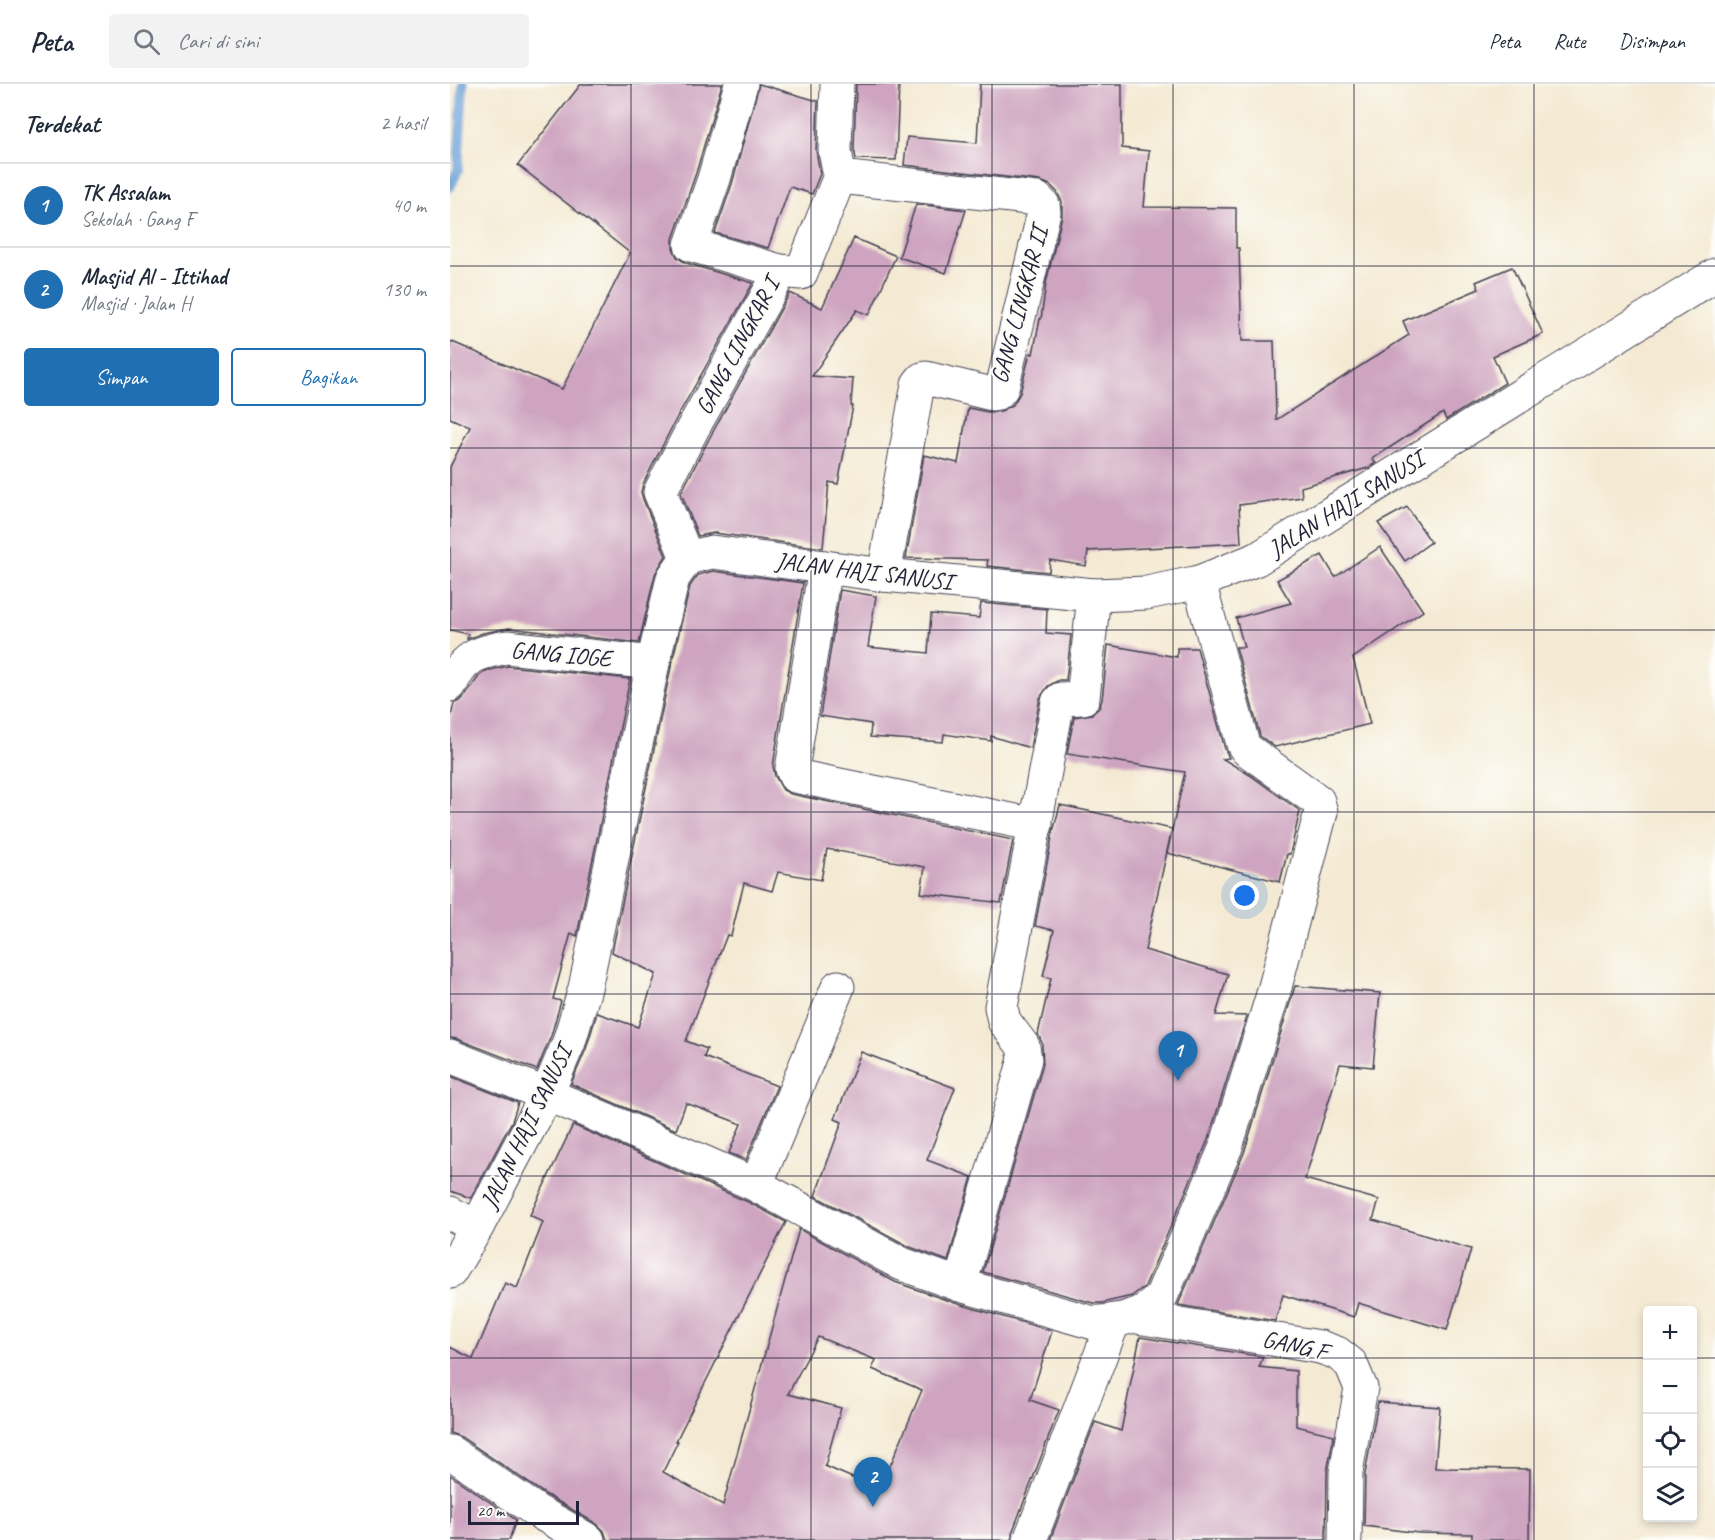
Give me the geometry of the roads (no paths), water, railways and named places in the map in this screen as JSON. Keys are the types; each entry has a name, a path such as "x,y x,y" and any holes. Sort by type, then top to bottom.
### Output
{"street":[{"name":"GANG LINGKAR I","path":"687,558 660,492 780,272 691,245 714,179 741,84"},
{"path":"780,272 801,273 840,176 835,151 837,84"},
{"name":"GANG LINGKAR II","path":"840,176 1037,200 1043,205 1044,212 1002,388 998,393 992,394 926,378 918,384 884,575"},
{"name":"JALAN HAJI SANUSI","path":"450,1272 464,1220 548,1094 569,1042 585,988 652,663 673,578 687,558 712,552 884,575 1094,595 1147,593 1198,582 1257,560 1715,275"},
{"path":"825,567 792,769 795,776 1036,825"},
{"path":"1030,1540 1122,1318 1146,1310 1161,1297 1226,1147 1274,991 1321,812 1318,801 1246,749 1243,744 1198,582"},
{"path":"960,1285 1025,1059 1023,1046 1004,1022 1001,1007 1058,702 1060,699 1083,698 1094,595"},
{"name":"GANG IOGE","path":"450,685 460,666 484,651 507,647 652,663"},
{"path":"756,1185 838,987"},
{"name":"GANG F","path":"450,1056 548,1094 756,1185 902,1264 960,1285 1075,1319 1102,1322 1122,1318 1320,1347 1337,1353 1351,1364 1361,1388 1346,1472 1345,1540"},
{"path":"450,1452 535,1510 588,1540"}],"waterway":[{"path":"450,187 458,170 463,84"}],"place":[{"name":"TK Assalam","path":"1178,1081"},
{"name":"Masjid Al - Ittihad","path":"873,1507"}]}
